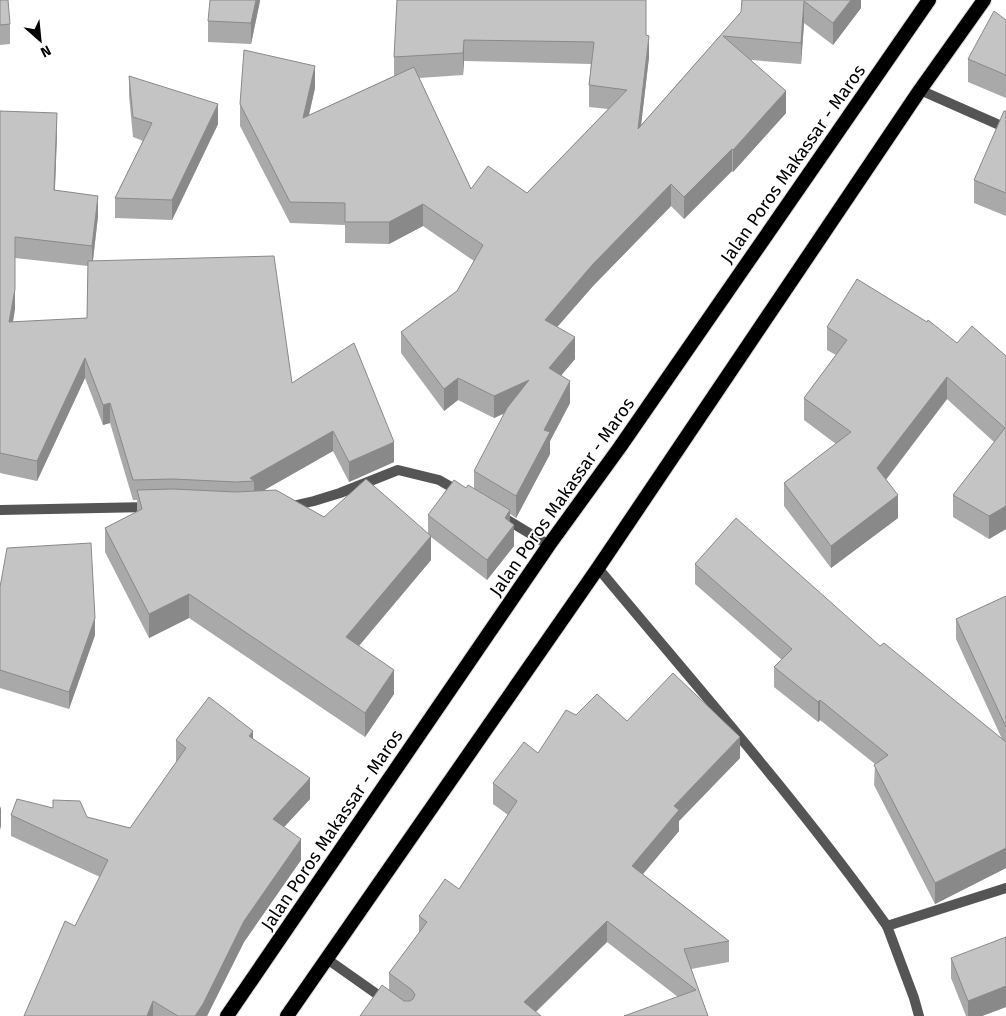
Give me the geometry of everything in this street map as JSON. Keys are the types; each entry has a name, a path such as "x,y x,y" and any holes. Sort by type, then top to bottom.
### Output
{"highway":[{"name":"Jalan Poros Makassar - Maros","path":"227,1016 549,545 620,447 929,0"},
{"path":"287,1016 598,568 920,90 984,0"}],"street":[{"path":"920,90 1006,128"},
{"path":"282,507 314,501 398,470 438,480 473,500"},
{"path":"0,510 164,506"},
{"path":"490,510 549,545"},
{"path":"598,568 807,819 887,926 919,1016"},
{"path":"887,926 1006,888"},
{"path":"327,959 408,1016"}],"building":[{"path":"0,0 8,0 10,24 0,25"},
{"path":"210,0 256,0 251,23 208,21"},
{"path":"397,0 646,0 646,35 649,36 638,129 741,12 742,0 851,0 833,23 804,1 801,43 723,36 786,91 733,150 684,197 671,184 593,264 545,320 575,337 549,368 570,381 544,430 550,432 516,496 474,471 507,408 529,380 494,396 458,378 444,389 401,332 457,291 483,245 423,204 389,222 345,222 345,203 290,202 240,104 244,50 315,66 303,118 414,67 471,189 488,166 527,193 627,90 589,85 594,42 464,40 463,53 394,57"},
{"path":"994,11 1006,20 1006,75 968,59"},
{"path":"129,76 218,104 172,200 115,198 152,123 133,117"},
{"path":"0,111 57,113 54,190 98,196 92,246 15,237 15,289 9,322 87,318 88,261 274,256 292,383 354,343 394,442 349,462 333,431 250,478 254,481 133,480 110,403 103,405 85,358 37,461 0,453"},
{"path":"1004,111 1006,111 1006,193 974,180"},
{"path":"857,279 927,322 928,320 957,343 972,326 1006,356 1006,506 989,516 953,495 1005,428 947,377 877,468 898,495 831,546 784,483 851,432 804,398 847,340 827,327"},
{"path":"366,479 431,536 346,637 394,670 365,713 189,594 149,614 105,528 142,509 137,490 173,489 236,492 276,490 324,517"},
{"path":"454,480 466,488 468,485 510,510 505,518 514,525 487,560 428,515"},
{"path":"736,518 880,646 884,643 1006,742 1006,848 935,883 874,765 888,755 820,700 818,702 774,667 792,649 695,564"},
{"path":"91,543 95,618 69,692 0,670 0,587 7,548"},
{"path":"1006,596 1006,727 956,619"},
{"path":"673,673 740,737 674,806 679,810 632,866 729,941 684,949 708,1016 624,1016 696,990 607,921 524,1002 541,1016 360,1016 382,985 404,1001 413,999 415,995 412,990 389,973 427,922 419,916 445,879 459,889 517,801 493,783 524,742 538,753 566,710 576,715 597,694 627,721"},
{"path":"209,697 253,731 249,736 310,778 273,819 301,839 244,921 203,1004 195,1016 178,1016 153,1001 147,1016 24,1016 65,921 75,926 108,860 11,815 17,799 53,808 53,800 80,801 87,817 130,828 186,748 176,740"},
{"path":"1006,937 1006,986 968,1001 951,958"}]}
